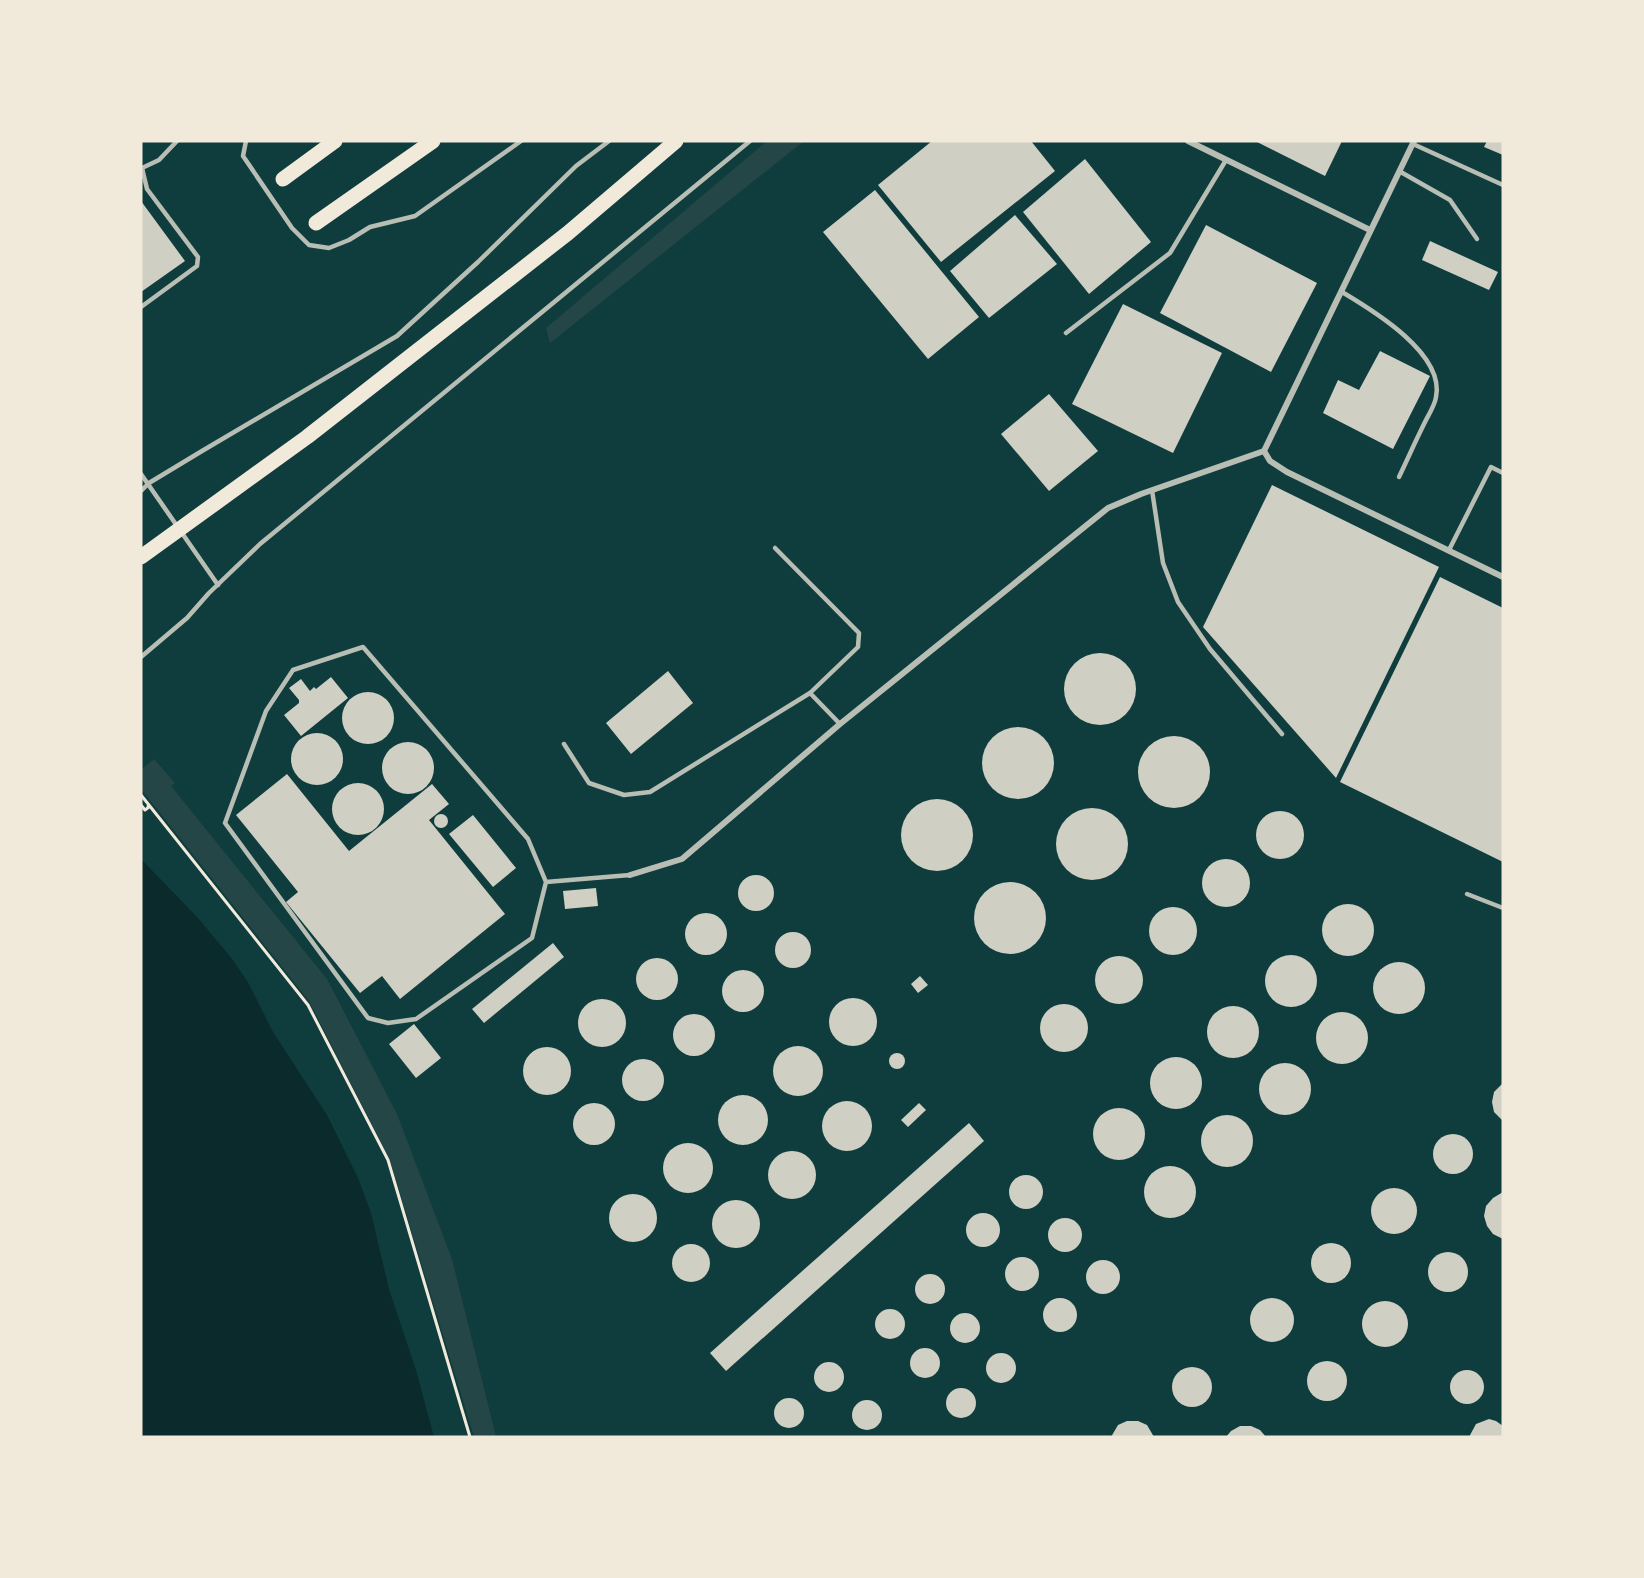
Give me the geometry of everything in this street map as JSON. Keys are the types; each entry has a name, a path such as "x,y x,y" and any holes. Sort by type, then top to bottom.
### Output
{"highway":[{"path":"283,178 335,141"},
{"path":"316,223 433,141"},
{"path":"141,557 326,422 568,233 676,141"}],"street":[{"path":"1188,141 1370,230"},
{"path":"630,875 682,859 840,724 1108,508 1152,490 1264,451 1413,142"},
{"path":"1264,451 1270,461 1287,472 1503,577"}],"lane":[{"path":"141,307 197,266 198,257 147,189 142,168 159,160 177,141"},
{"path":"246,141 243,156 292,228 309,245 329,248 349,240 370,227 415,216 521,141"},
{"path":"141,491 149,483 397,336 478,262 576,166 609,141"},
{"path":"141,657 187,618 268,537 750,141"},
{"path":"1205,141 1205,149"},
{"path":"1413,142 1503,185"},
{"path":"1066,333 1170,253 1226,160"},
{"path":"1400,171 1433,188 1450,200 1477,238"},
{"path":"1342,292 1375,312 1420,350 1432,366 1437,381 1436,398 1399,477"},
{"path":"1449,550 1491,467 1503,473"},
{"path":"141,474 218,585"},
{"path":"1152,490 1162,563 1178,602 1210,649 1282,734"},
{"path":"564,744 588,783 624,795 650,792 810,693 858,646 859,633 775,548"},
{"path":"363,647 528,839 546,882 532,938 416,1019 388,1023 368,1018 225,823 266,711 293,670 363,647"},
{"path":"810,693 840,724"},
{"path":"546,882 630,875"},
{"path":"1467,894 1503,908"}],"path":[{"path":"141,805 145,810 149,807 141,798 142,796"},
{"path":"142,796 308,1005 387,1160 470,1437"}],"shaded area":[{"path":"767,141 804,141 550,343 546,328"},
{"path":"154,759 175,783 171,786 327,979 397,1114 452,1259 496,1437 474,1437 390,1160 309,1001 141,789 141,770"},
{"path":"141,859 198,918 233,960 249,984 273,1032 327,1115 358,1178 371,1213 389,1289 416,1370 434,1437 141,1437"}],"building":[{"path":"932,141 1031,141 1055,171 941,262 878,185"},
{"path":"1255,141 1342,141 1325,176"},
{"path":"1487,141 1503,141 1503,155 1484,147"},
{"path":"1085,159 1151,242 1089,294 1023,212"},
{"path":"875,190 979,317 928,359 823,232"},
{"path":"141,201 185,261 141,292"},
{"path":"1015,215 1057,264 989,318 950,271"},
{"path":"1206,225 1317,283 1271,372 1160,313"},
{"path":"1430,241 1498,272 1489,290 1422,260"},
{"path":"1123,304 1222,353 1173,453 1072,404"},
{"path":"1380,351 1430,376 1393,449 1323,413 1338,380 1359,390"},
{"path":"1049,394 1098,451 1049,491 1001,434"},
{"path":"1272,485 1439,567 1336,778 1203,627"},
{"path":"1440,577 1503,608 1503,862 1340,782"},
{"path":"1107,653 1126,663 1134,675 1136,689 1134,703 1126,715 1114,723 1093,725 1074,715 1066,703 1064,682 1074,663 1086,655"},
{"path":"668,671 693,703 631,754 606,723"},
{"path":"331,677 348,698 301,736 284,715 299,703 289,688 301,679 310,691"},
{"path":"363,692 373,692 387,699 394,718 387,737 373,744 363,744 353,740 346,733 342,723 342,713 346,703 353,696"},
{"path":"1025,727 1044,737 1052,749 1054,763 1052,777 1044,789 1032,797 1011,799 992,789 984,777 982,756 992,737 1004,729"},
{"path":"312,733 322,733 336,740 343,759 336,778 322,785 312,785 302,781 295,774 291,764 291,754 295,744 302,737"},
{"path":"1181,736 1200,746 1208,758 1210,772 1208,786 1200,798 1188,806 1167,808 1148,798 1140,786 1138,765 1148,746 1160,738"},
{"path":"403,742 413,742 427,749 434,768 427,787 413,794 403,794 393,790 386,783 382,773 382,763 386,753 393,746"},
{"path":"287,774 349,851 432,784 449,804 429,820 505,914 400,999 382,976 360,993 286,902 298,892 236,815"},
{"path":"353,783 363,783 377,790 384,809 377,828 363,835 353,835 343,831 336,824 332,814 332,804 336,794 343,787"},
{"path":"944,799 963,809 971,821 973,835 971,849 963,861 951,869 930,871 911,861 903,849 901,828 911,809 923,801"},
{"path":"1099,808 1118,818 1126,830 1128,844 1126,858 1118,870 1106,878 1085,880 1066,870 1058,858 1056,837 1066,818 1078,810"},
{"path":"1280,811 1297,818 1304,835 1297,852 1280,859 1263,852 1256,835 1263,818"},
{"path":"441,814 446,816 448,821 446,826 441,828 436,826 434,821 436,816"},
{"path":"473,815 516,868 493,887 449,834"},
{"path":"1226,859 1243,866 1250,883 1243,900 1226,907 1209,900 1202,883 1209,866"},
{"path":"756,875 769,880 774,893 769,906 756,911 743,906 738,893 743,880"},
{"path":"1017,882 1036,892 1044,904 1046,918 1044,932 1036,944 1024,952 1003,954 984,944 976,932 974,911 984,892 996,884"},
{"path":"596,888 598,906 565,909 563,891"},
{"path":"1348,904 1358,906 1366,912 1372,920 1374,930 1372,940 1366,948 1358,954 1348,956 1338,954 1330,948 1324,940 1322,930 1324,920 1330,912 1338,906"},
{"path":"1173,907 1190,914 1197,931 1190,948 1173,955 1156,948 1149,931 1156,914"},
{"path":"706,913 721,919 727,934 721,949 706,955 691,949 685,934 691,919"},
{"path":"793,932 806,937 811,950 806,963 793,968 780,963 775,950 780,937"},
{"path":"553,943 564,957 484,1023 472,1009"},
{"path":"1291,955 1301,957 1309,963 1315,971 1317,981 1315,991 1309,999 1301,1005 1291,1007 1281,1005 1273,999 1267,991 1265,981 1267,971 1273,963 1281,957"},
{"path":"1119,956 1136,963 1143,980 1136,997 1119,1004 1102,997 1095,980 1102,963"},
{"path":"657,958 672,964 678,979 672,994 657,1000 642,994 636,979 642,964"},
{"path":"1399,962 1409,964 1417,970 1423,978 1425,988 1423,998 1417,1006 1409,1012 1399,1014 1389,1012 1381,1006 1375,998 1373,988 1375,978 1381,970 1389,964"},
{"path":"743,970 751,971 758,976 763,983 763,999 758,1006 751,1011 743,1012 735,1011 728,1006 723,999 722,991 723,983 728,976 735,971"},
{"path":"920,976 928,985 918,993 911,984"},
{"path":"848,998 858,998 873,1008 877,1022 876,1031 867,1042 858,1046 848,1046 833,1036 829,1027 829,1017 839,1002"},
{"path":"597,999 607,999 619,1006 626,1018 626,1028 619,1040 607,1047 597,1047 582,1036 578,1028 578,1018 589,1003"},
{"path":"1064,1004 1081,1011 1088,1028 1081,1045 1064,1052 1047,1045 1040,1028 1047,1011"},
{"path":"1233,1006 1243,1008 1251,1014 1257,1022 1259,1032 1257,1042 1251,1050 1243,1056 1233,1058 1223,1056 1215,1050 1209,1042 1207,1032 1209,1022 1215,1014 1223,1008"},
{"path":"1342,1012 1352,1014 1360,1020 1366,1028 1368,1038 1366,1048 1360,1056 1352,1062 1342,1064 1332,1062 1324,1056 1318,1048 1316,1038 1318,1028 1324,1020 1332,1014"},
{"path":"694,1014 709,1020 715,1035 709,1050 694,1056 679,1050 673,1035 679,1020"},
{"path":"414,1024 441,1058 416,1078 389,1044"},
{"path":"798,1046 807,1048 818,1057 823,1071 821,1080 812,1091 798,1096 789,1094 778,1085 773,1071 775,1062 784,1051"},
{"path":"542,1047 552,1047 564,1054 571,1066 571,1076 564,1088 552,1095 542,1095 527,1084 523,1076 523,1066 534,1051"},
{"path":"897,1053 903,1055 905,1061 903,1067 897,1069 891,1067 889,1061 891,1055"},
{"path":"1176,1057 1186,1059 1194,1065 1200,1073 1202,1083 1200,1093 1194,1101 1186,1107 1176,1109 1166,1107 1158,1101 1152,1093 1150,1083 1152,1073 1158,1065 1166,1059"},
{"path":"643,1059 658,1065 664,1080 658,1095 643,1101 628,1095 622,1080 628,1065"},
{"path":"1285,1063 1295,1065 1303,1071 1309,1079 1311,1089 1309,1099 1303,1107 1295,1113 1285,1115 1275,1113 1267,1107 1261,1099 1259,1089 1261,1079 1267,1071 1275,1065"},
{"path":"1503,1083 1503,1121 1494,1112 1492,1102 1494,1092"},
{"path":"743,1095 752,1097 763,1106 768,1120 766,1129 757,1140 743,1145 734,1143 723,1134 718,1120 720,1111 729,1100"},
{"path":"847,1101 856,1103 867,1112 872,1126 870,1135 861,1146 847,1151 838,1149 827,1140 822,1126 824,1117 833,1106"},
{"path":"594,1103 602,1104 609,1109 614,1116 614,1132 609,1139 602,1144 594,1145 586,1144 579,1139 574,1132 573,1124 574,1116 579,1109 586,1104"},
{"path":"919,1103 926,1110 908,1127 901,1120"},
{"path":"1119,1108 1129,1110 1137,1116 1143,1124 1145,1134 1143,1144 1137,1152 1129,1158 1119,1160 1109,1158 1101,1152 1095,1144 1093,1134 1095,1124 1101,1116 1109,1110"},
{"path":"1227,1115 1237,1117 1245,1123 1251,1131 1253,1141 1251,1151 1245,1159 1237,1165 1227,1167 1217,1165 1209,1159 1203,1151 1201,1141 1203,1131 1209,1123 1217,1117"},
{"path":"969,1123 984,1141 726,1371 710,1353"},
{"path":"1453,1134 1467,1140 1473,1154 1467,1168 1453,1174 1439,1168 1433,1154 1439,1140"},
{"path":"688,1143 697,1145 708,1154 713,1168 711,1177 702,1188 688,1193 679,1191 668,1182 663,1168 665,1159 674,1148"},
{"path":"787,1151 797,1151 812,1161 816,1175 815,1184 806,1195 797,1199 787,1199 772,1189 768,1180 768,1170 778,1155"},
{"path":"1170,1166 1180,1168 1188,1174 1194,1182 1196,1192 1194,1202 1188,1210 1180,1216 1170,1218 1160,1216 1152,1210 1146,1202 1144,1192 1146,1182 1152,1174 1160,1168"},
{"path":"1026,1175 1038,1180 1043,1192 1038,1204 1026,1209 1014,1204 1009,1192 1014,1180"},
{"path":"1394,1188 1410,1195 1417,1211 1410,1227 1394,1234 1378,1227 1371,1211 1378,1195"},
{"path":"1503,1192 1503,1239 1493,1234 1484,1216 1486,1206"},
{"path":"628,1194 638,1194 653,1204 657,1218 656,1227 647,1238 638,1242 628,1242 613,1232 609,1223 609,1213 619,1198"},
{"path":"731,1200 741,1200 756,1210 760,1224 759,1233 750,1244 741,1248 731,1248 716,1238 712,1229 712,1219 722,1204"},
{"path":"983,1213 995,1218 1000,1230 995,1242 983,1247 971,1242 966,1230 971,1218"},
{"path":"1065,1218 1077,1223 1082,1235 1077,1247 1065,1252 1053,1247 1048,1235 1053,1223"},
{"path":"1331,1243 1345,1249 1351,1263 1345,1277 1331,1283 1317,1277 1311,1263 1317,1249"},
{"path":"691,1244 704,1250 710,1263 704,1276 691,1282 678,1276 672,1263 678,1250"},
{"path":"1448,1252 1462,1258 1468,1272 1462,1286 1448,1292 1434,1286 1428,1272 1434,1258"},
{"path":"1022,1257 1034,1262 1039,1274 1034,1286 1022,1291 1010,1286 1005,1274 1010,1262"},
{"path":"1103,1260 1115,1265 1120,1277 1115,1289 1103,1294 1091,1289 1086,1277 1091,1265"},
{"path":"930,1274 941,1278 945,1289 941,1300 930,1304 919,1300 915,1289 919,1278"},
{"path":"1060,1298 1072,1303 1077,1315 1072,1327 1060,1332 1048,1327 1043,1315 1048,1303"},
{"path":"1272,1298 1281,1299 1288,1304 1293,1311 1293,1329 1288,1336 1281,1341 1272,1342 1263,1341 1256,1336 1251,1329 1250,1320 1251,1311 1256,1304 1263,1299"},
{"path":"1385,1301 1401,1308 1408,1324 1401,1340 1385,1347 1369,1340 1362,1324 1369,1308"},
{"path":"890,1309 901,1313 905,1324 901,1335 890,1339 879,1335 875,1324 879,1313"},
{"path":"965,1313 971,1314 979,1322 979,1334 971,1342 965,1343 959,1342 951,1334 950,1328 951,1322 959,1314"},
{"path":"925,1348 931,1349 939,1357 939,1369 931,1377 925,1378 919,1377 911,1369 910,1363 911,1357 919,1349"},
{"path":"1001,1353 1012,1357 1016,1368 1012,1379 1001,1383 990,1379 986,1368 990,1357"},
{"path":"1327,1361 1341,1367 1347,1381 1341,1395 1327,1401 1313,1395 1307,1381 1313,1367"},
{"path":"829,1362 840,1366 844,1377 840,1388 829,1392 818,1388 814,1377 818,1366"},
{"path":"1192,1367 1200,1368 1206,1373 1211,1379 1211,1395 1206,1401 1200,1406 1192,1407 1184,1406 1178,1401 1173,1395 1172,1387 1173,1379 1178,1373 1184,1368"},
{"path":"1467,1370 1479,1375 1484,1387 1479,1399 1467,1404 1455,1399 1450,1387 1455,1375"},
{"path":"961,1388 972,1392 976,1403 972,1414 961,1418 950,1414 946,1403 950,1392"},
{"path":"789,1398 795,1399 803,1407 803,1419 795,1427 789,1428 783,1427 775,1419 774,1413 775,1407 783,1399"},
{"path":"867,1400 878,1404 882,1415 878,1426 867,1430 856,1426 852,1415 856,1404"},
{"path":"1489,1419 1503,1426 1503,1437 1469,1437 1476,1424"},
{"path":"1127,1421 1138,1421 1147,1425 1154,1437 1111,1437 1118,1425"},
{"path":"1240,1426 1251,1426 1260,1430 1266,1437 1226,1437"}]}
